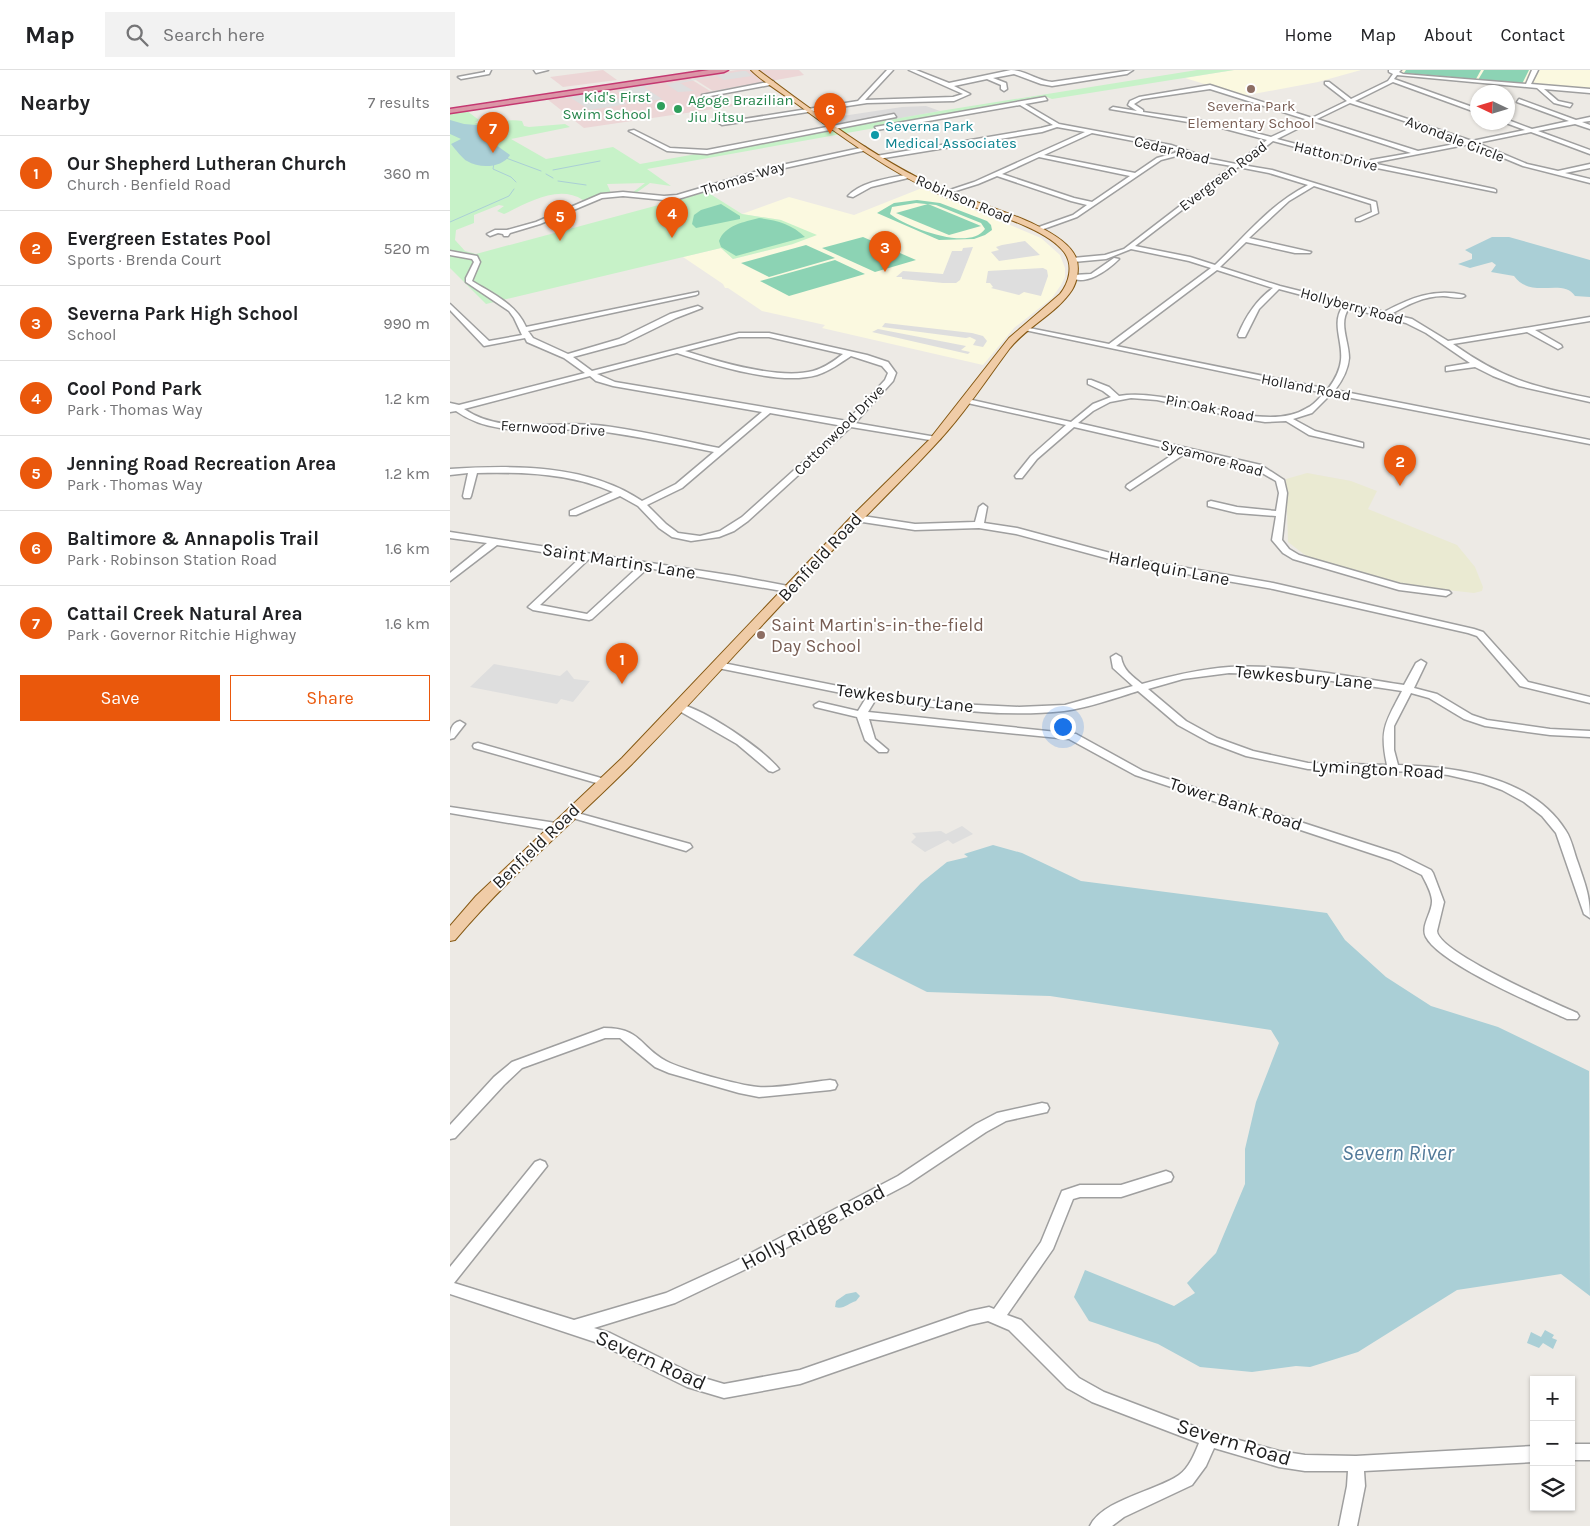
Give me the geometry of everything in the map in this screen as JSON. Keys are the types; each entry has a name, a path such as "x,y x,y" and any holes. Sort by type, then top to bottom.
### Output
{"highway":[{"path":"450,108 700,70"},
{"path":"450,112 724,70"}],"main road":[{"name":"Robinson Road","path":"754,70 834,128 878,157 944,193 1038,229 1062,244 1073,260"},
{"path":"1073,260 1074,277"},
{"name":"Benfield Road","path":"450,936 481,899 680,707 788,589 934,441 1024,329 1063,296 1070,287 1074,277"}],"street":[{"path":"461,78 487,73 488,70"},
{"path":"536,71 545,70"},
{"path":"860,102 890,70"},
{"path":"722,123 860,102 954,99 961,98 967,94 949,84 912,70"},
{"path":"949,84 1014,71 1052,84 1130,70"},
{"path":"1390,70 1540,88 1590,91"},
{"path":"1528,86 1536,70"},
{"name":"Evergreen Road","path":"1073,260 1110,256 1130,247 1272,139 1392,80 1397,72"},
{"path":"986,76 1004,84 1004,89"},
{"path":"1392,80 1470,108"},
{"path":"705,95 773,83"},
{"name":"Avondale Circle","path":"1327,83 1341,96 1350,101 1471,142 1520,164 1590,181"},
{"path":"1142,112 1131,105 1132,102 1144,98 1210,87 1418,153"},
{"path":"1540,88 1556,102 1570,105"},
{"path":"867,130 1045,99"},
{"path":"1520,101 1590,127"},
{"path":"1020,103 1057,125"},
{"name":"Hatton Drive","path":"1113,109 1218,125 1362,163 1494,191"},
{"path":"632,131 669,150 698,152 894,116"},
{"path":"1362,163 1590,119"},
{"path":"878,157 1042,130 1057,125"},
{"name":"Cedar Road","path":"1057,125 1170,147 1210,161 1275,172 1374,202 1375,213 1358,220"},
{"path":"1515,125 1590,152"},
{"path":"843,134 857,132"},
{"path":"944,193 963,188 997,174 1090,132"},
{"name":"Thomas Way","path":"506,232 532,225 601,196 623,194 664,198 678,197 770,168 865,149"},
{"path":"1038,229 1069,219 1159,159 1183,152"},
{"path":"1038,155 1136,175"},
{"path":"1555,174 1590,166"},
{"path":"997,174 1073,200 1093,204"},
{"path":"851,196 855,192 877,184 910,176"},
{"path":"1110,347 1216,266 1243,239 1295,194 1314,184"},
{"path":"1243,239 1295,252 1308,252"},
{"name":"Hollyberry Road","path":"1130,247 1172,254 1216,266 1278,287 1386,314 1417,324 1477,364 1502,378 1522,385 1590,400"},
{"path":"450,253 475,257 477,262 469,282 508,308 519,320 524,333 540,346 568,356 599,379 613,384 848,425 856,429 934,441"},
{"path":"1074,277 1093,276 1116,259"},
{"path":"1242,335 1251,313 1262,300 1278,287"},
{"path":"450,306 487,344 524,333 696,293"},
{"path":"1386,314 1426,295 1443,293 1462,296"},
{"name":"Pin Oak Road","path":"1019,476 1032,459 1073,424 1099,404 1116,397 1147,396 1250,416 1287,418 1308,411 1329,392 1340,376 1345,362 1341,317 1347,305"},
{"path":"568,356 622,341 673,316 698,308"},
{"path":"1447,343 1590,319"},
{"name":"Holland Road","path":"1024,329 1329,392 1590,442"},
{"path":"1528,329 1558,347"},
{"name":"Cottonwood Drive","path":"450,472 508,469 546,472 597,483 622,492 642,504 667,531 677,536 706,538 723,534 745,519 848,425 889,381 892,373 881,362 849,354 769,335 739,335 452,407"},
{"path":"676,351 701,359 780,376 814,374 849,354"},
{"path":"1449,369 1477,364"},
{"path":"1091,382 1106,389 1116,397"},
{"name":"Sycamore Road","path":"966,400 1258,467 1278,478 1283,493 1277,540 1286,551 1296,557 1399,586 1446,593"},
{"name":"Fernwood Drive","path":"452,407 471,419 494,426 517,428 564,426 595,428 721,450"},
{"path":"642,504 664,495 679,486 767,412"},
{"path":"1287,418 1296,426 1305,430 1360,445"},
{"path":"1130,486 1174,459 1185,450"},
{"path":"467,496 473,470"},
{"path":"573,513 622,492"},
{"path":"1211,504 1237,510 1281,514"},
{"path":"979,525 983,507"},
{"name":"Harlequin Lane","path":"856,518 915,527 979,525 1017,531 1128,561 1274,586 1480,634 1524,684 1590,700"},
{"name":"Saint Martins Lane","path":"450,535 788,589"},
{"path":"450,578 496,541"},
{"path":"588,556 533,607 589,617 646,565"},
{"name":"Lymington Road","path":"1116,657 1117,666 1182,722 1212,740 1250,754 1308,766 1351,769 1393,768 1431,770 1486,780 1521,796 1540,809 1561,832 1590,914"},
{"path":"1393,768 1389,750 1389,726 1421,663"},
{"name":"Tewkesbury Lane","path":"718,665 872,696 957,707 1044,710 1064,708 1182,676 1243,669 1341,678 1407,689 1433,696 1468,717 1485,723 1550,732 1590,734"},
{"path":"872,696 862,715 870,740 883,750"},
{"name":"Tower Bank Road","path":"819,705 862,715 1072,736 1138,772 1396,857 1427,873 1438,901 1431,936 1439,947 1502,983 1572,1016"},
{"path":"680,707 707,721 764,758 773,768"},
{"path":"450,736 460,724"},
{"path":"478,746 604,782"},
{"path":"450,810 556,827"},
{"path":"570,814 686,847"},
{"path":"450,1134 499,1081 517,1065 604,1033 619,1033 631,1038 660,1064 674,1070 739,1088 760,1092 830,1085"},
{"name":"Holly Ridge Road","path":"574,1327 670,1298 732,1269 903,1180 981,1128 1002,1117 1042,1108"},
{"path":"450,1278 540,1166"},
{"path":"997,1317 1048,1245 1067,1196 1080,1191 1121,1191 1166,1177"},
{"name":"Severn Road","path":"450,1288 604,1338 693,1382 724,1391 800,1378 970,1318 989,1314 1015,1326 1073,1383 1098,1397 1209,1439 1279,1459 1305,1463 1356,1464 1530,1454"},
{"path":"1099,1526 1118,1511 1186,1480 1200,1461 1209,1439"},
{"path":"1575,1452 1590,1452"},
{"path":"1348,1526 1356,1486 1356,1464"}],"shaded area":[{"path":"603,70 617,80 563,87 550,77"},
{"path":"737,70 799,70 804,75 713,91 691,77"},
{"name":"Severna Park Elementary School","path":"1234,70 1361,70 1318,82 1243,96 1185,78"},
{"path":"1403,70 1590,70 1590,89 1400,73"},
{"path":"746,71 752,76 724,80 717,76 680,83 694,91 678,92 666,84"},
{"path":"689,78 718,94 734,106 584,128 547,99"},
{"path":"651,84 653,86 644,87 662,99 636,103 617,91"},
{"path":"606,91 627,104 590,110 571,98 562,98"},
{"path":"926,106 940,111 842,129 829,118 902,107"},
{"path":"922,188 1041,238 1060,255 1065,268 1065,277 1052,298 1014,328 983,365 822,328 825,325 762,311 728,288 725,288 723,284 683,257 721,248 733,259 793,244 781,220 742,214 789,197 854,215"},
{"path":"1025,241 1040,255 999,261 991,252 999,250 996,247 1002,245"},
{"path":"973,247 960,280 956,283 896,277 903,271 943,274 952,251 962,251 963,248"},
{"path":"1043,268 1047,270 1048,276 1041,296 1024,292 1019,295 991,288 993,287 990,283 986,283 988,271"},
{"path":"885,323 972,333 983,336 987,341 983,347 973,345 976,340 970,337 882,327"},
{"path":"878,329 966,346 961,350 970,352 968,354 872,332"},
{"path":"494,664 560,676 567,670 574,679 590,681 573,702 561,699 557,704 470,687"},
{"path":"962,826 973,834 953,844 948,840 925,852 911,842 916,837 912,833 941,831 946,834"}],"green space":[{"path":"1197,70 1234,70 1052,99 1047,97 647,169 671,186 650,183 636,193 632,193 645,183 607,184 611,193 583,200 563,194 553,194 504,214 497,211 504,206 499,205 474,215 474,223 456,230 455,240 465,251 476,254 707,192 742,214 781,220 817,235 793,244 733,259 721,248 486,304 450,268 450,114 467,111 479,120 475,123 516,120 522,121 524,126 529,127 565,124 570,127 511,139 546,159 613,147 640,164 940,111"},
{"path":"1406,70 1481,70 1476,79 1404,73"},
{"path":"1484,70 1529,70 1522,84 1478,80"},
{"path":"917,200 940,203 987,221 991,225 992,230 974,239 939,240 877,213 894,203","holes":["916,203 936,205 981,223 985,229 977,235 966,238 952,238 923,231 890,214 892,207"]},
{"path":"721,204 740,216 740,219 696,228 692,224 694,215 701,210"},
{"path":"928,204 981,226 949,235 896,213"},
{"path":"759,218 784,223 805,237 736,256 721,247 719,241 726,231 736,225"},
{"path":"863,237 916,260 875,272 822,248"},
{"path":"806,245 835,258 769,277 741,263"},
{"path":"835,260 865,274 789,296 760,281"},
{"path":"1307,473 1351,481 1377,491 1368,509 1457,545 1475,567 1483,587 1482,591 1474,593 1402,585 1309,558 1288,542 1286,479"}],"water":[{"path":"450,120 464,124 501,127 483,132 489,140 510,155 502,163 496,165 472,164 461,156 451,144 461,139 450,134"},
{"path":"1492,237 1509,237 1590,260 1590,297 1575,296 1563,288 1529,287 1521,283 1514,276 1491,272 1496,265 1492,262 1470,268 1458,264 1472,259 1472,254 1465,250"},
{"name":"Severn River","path":"993,845 1022,853 1081,881 1327,913 1345,940 1386,977 1431,1006 1498,1027 1589,1071 1590,1296 1561,1274 1457,1290 1358,1352 1310,1367 1296,1366 1252,1372 1200,1367 1158,1344 1089,1321 1074,1297 1085,1270 1174,1306 1195,1293 1187,1283 1216,1253 1245,1184 1245,1149 1256,1102 1279,1043 1271,1030 1050,996 927,992 853,955 921,883 947,862 968,857 964,854"},
{"path":"856,1292 860,1296 856,1301 843,1307 835,1307 836,1301 846,1294"},
{"path":"1545,1330 1554,1335 1552,1338 1557,1340 1553,1349 1543,1343 1539,1348 1527,1343 1531,1332 1541,1337"}],"waterway":[{"path":"506,158 541,171"},
{"path":"553,170 600,161"},
{"path":"494,163 493,169 511,177 516,182"},
{"path":"546,174 553,178"},
{"path":"558,181 586,185"},
{"path":"450,222 509,196 514,189"}],"place":[{"name":"Severna Park Elementary School","path":"1251,89"},
{"name":"Kid's First Swim School","path":"661,106"},
{"name":"Agoge Brazilian Jiu Jitsu","path":"678,109"},
{"name":"Baltimore & Annapolis Trail","path":"830,134"},
{"name":"Severna Park Medical Associates","path":"875,135"},
{"name":"Cattail Creek Natural Area","path":"493,153"},
{"name":"Cool Pond Park","path":"672,238"},
{"name":"Jenning Road Recreation Area","path":"560,241"},
{"name":"Severna Park High School","path":"885,272"},
{"name":"Evergreen Estates Pool","path":"1400,486"},
{"name":"Saint Martin's-in-the-field Day School","path":"761,635"},
{"name":"Our Shepherd Lutheran Church","path":"622,684"}]}
